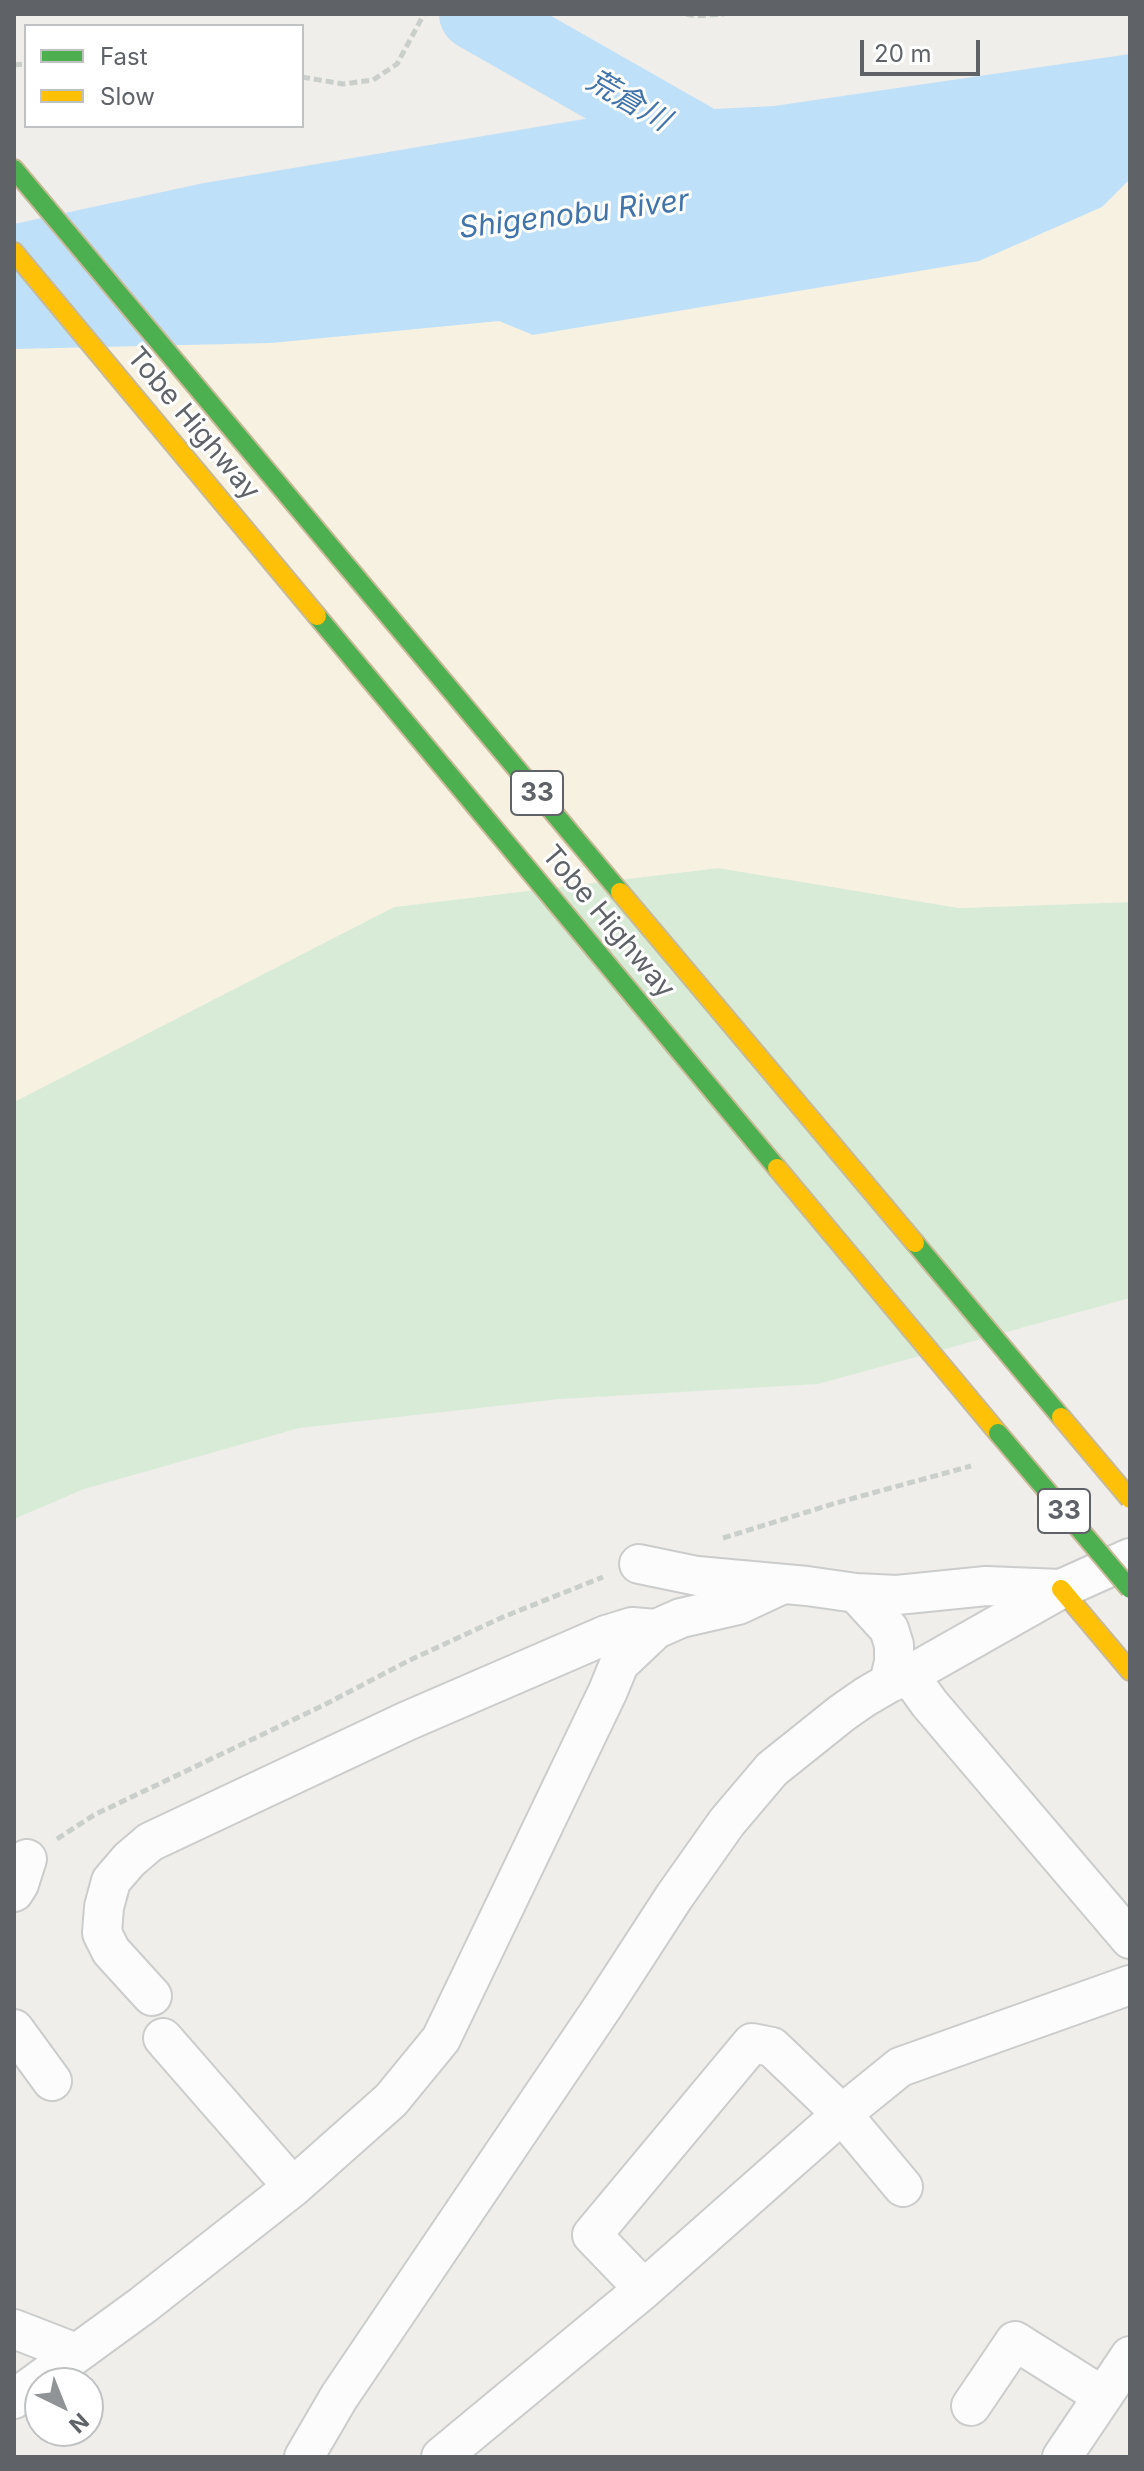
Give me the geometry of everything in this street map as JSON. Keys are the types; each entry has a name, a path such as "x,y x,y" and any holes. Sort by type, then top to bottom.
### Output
{"highway":[{"name":"Tobe Highway","path":"14,169 1130,1499"},
{"name":"Tobe Highway","path":"14,252 1130,1589"},
{"path":"1061,1589 1130,1671"}],"street":[{"path":"304,2457 339,2397 727,1822 772,1769 842,1713 899,1679 1061,1589 1130,1558"},
{"path":"639,1564 697,1576 856,1593 897,1595 986,1586 1061,1589"},
{"path":"14,2399 143,2305 293,2187 391,2100 441,2039 619,1664 656,1629 681,1618 738,1605 783,1584"},
{"path":"856,1593 889,1629 899,1679 929,1703 1130,1939"},
{"path":"152,1996 111,1951 102,1933 104,1907 111,1881 150,1842 218,1813 407,1721 606,1635 632,1627 656,1629"},
{"path":"441,2457 644,2289 842,2114 900,2067 1130,1985"},
{"path":"14,2029 52,2081"},
{"path":"163,2038 293,2187"},
{"path":"644,2289 592,2235 752,2043 772,2047 842,2114 903,2187"},
{"path":"14,2329 76,2353"},
{"path":"971,2406 1015,2341 1101,2395"},
{"path":"1062,2457 1130,2356"}],"path":[{"path":"304,77 343,84 373,80 397,64 424,14"},
{"path":"686,14 724,14"}],"green space":[{"path":"718,868 959,908 1130,902 1130,1298 818,1384 560,1399 299,1428 84,1489 14,1519 14,1102 394,907"}],"sand":[{"path":"1130,92 1130,902 959,908 718,868 394,907 14,1102 14,249"}],"water":[{"name":"Shigenobu River","path":"1130,54 1130,179 1102,207 979,261 533,335 499,321 271,343 14,349 14,224 204,183 614,114 774,106"}],"waterway":[{"name":"荒倉川","path":"475,14 733,161"}],"traffic: fast":[{"path":"14,169 620,892"},
{"path":"317,616 777,1168"},
{"path":"915,1243 1061,1417"},
{"path":"998,1433 1130,1589"}],"traffic: slow":[{"path":"14,252 317,616"},
{"path":"620,892 915,1243"},
{"path":"777,1168 998,1433"},
{"path":"1061,1417 1130,1499"},
{"path":"1061,1589 1130,1671"}]}
